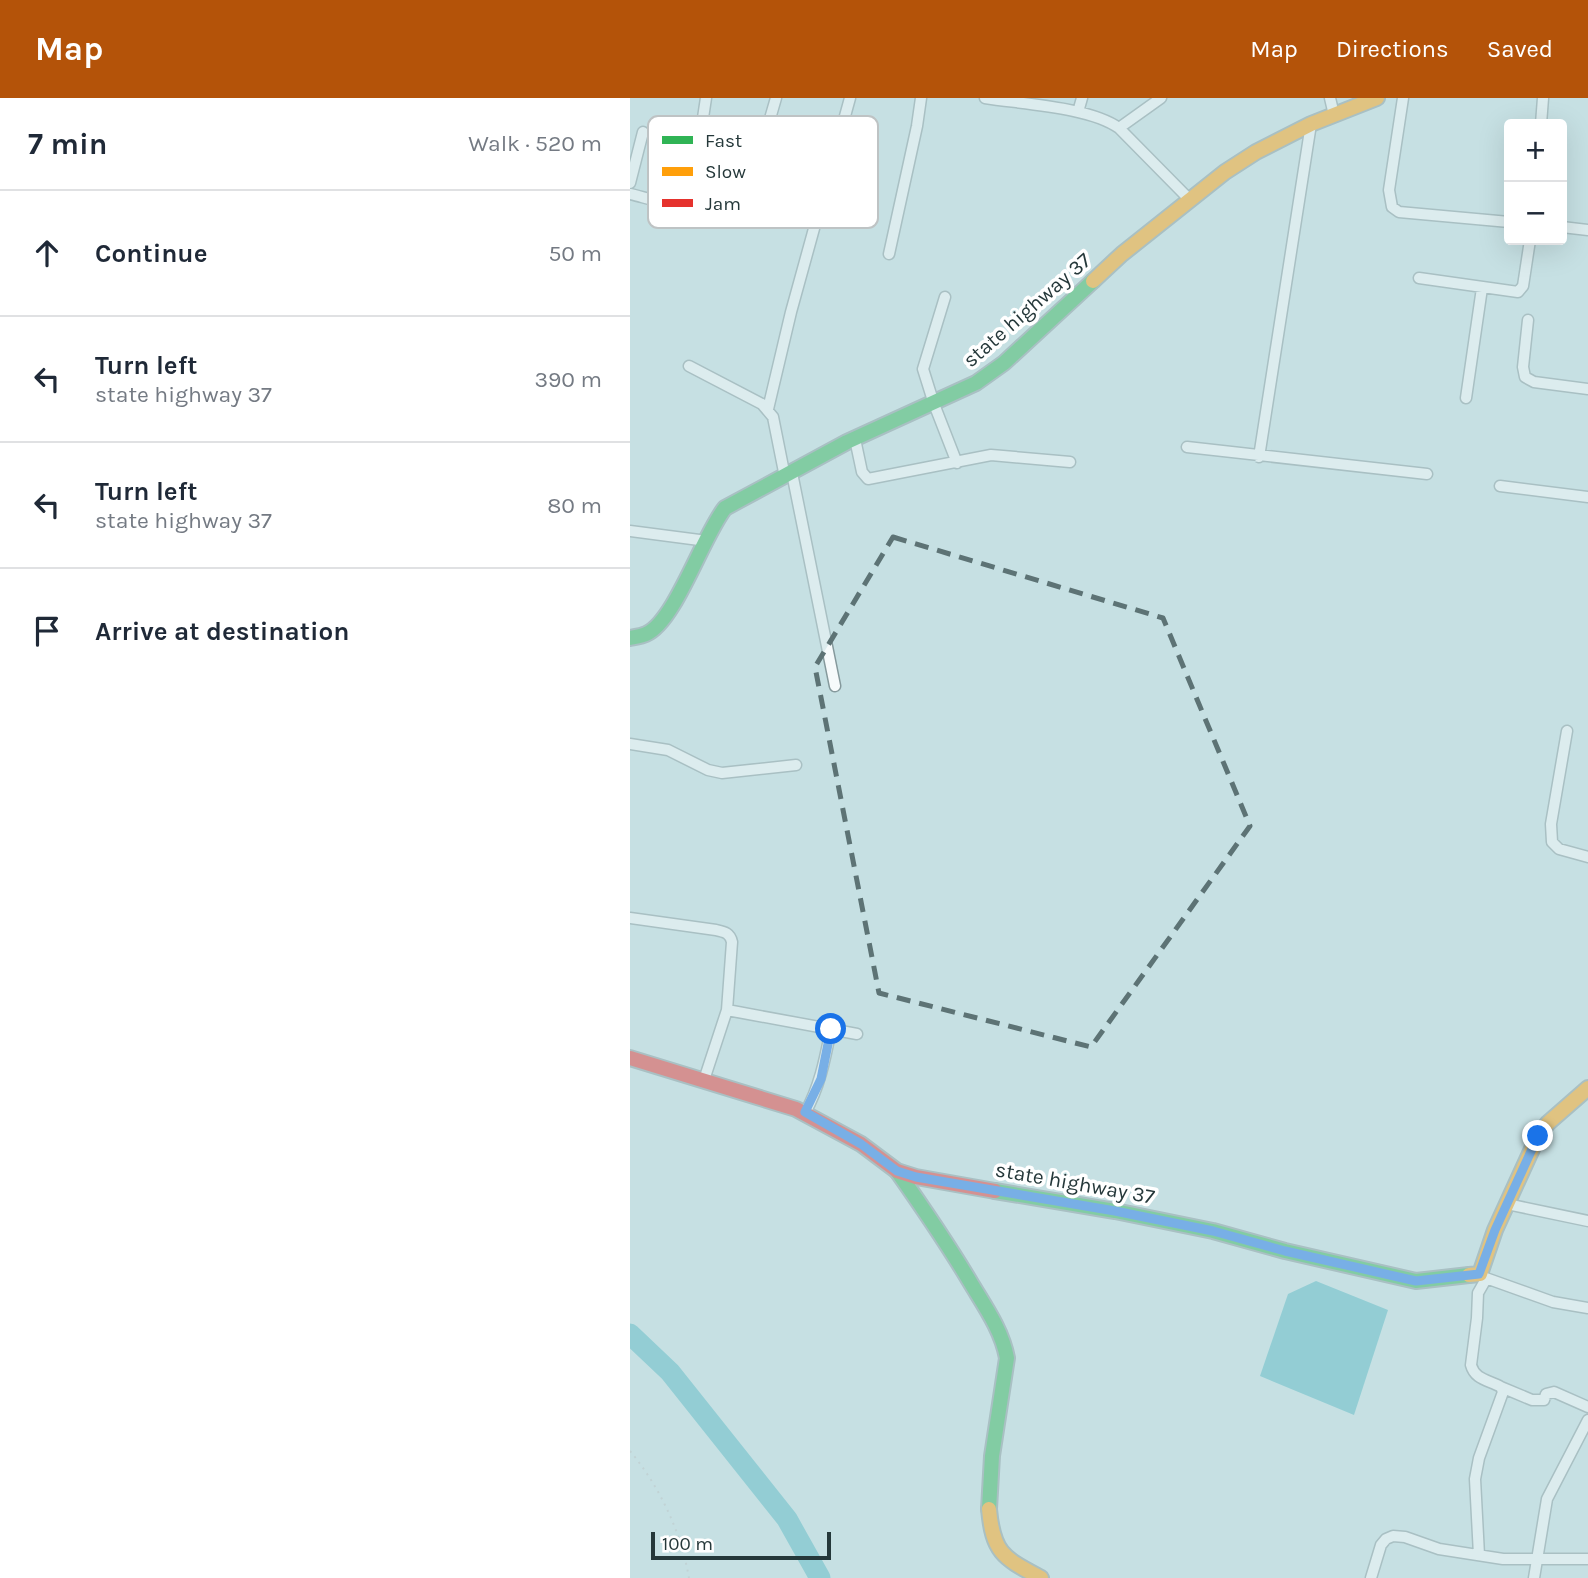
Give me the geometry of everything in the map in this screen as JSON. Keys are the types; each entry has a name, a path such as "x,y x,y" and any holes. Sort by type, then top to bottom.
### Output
{"street":[{"path":"703,116 706,98"},
{"path":"770,116 775,98"},
{"path":"845,116 850,98"},
{"path":"890,254 921,98"},
{"path":"985,98 1019,101 1108,120 1189,199"},
{"path":"1078,112 1082,98"},
{"path":"1119,128 1161,98"},
{"path":"1329,98 1334,115"},
{"name":"state highway 37","path":"630,638 648,634 664,620 716,519 725,508 855,439 976,383 1004,363 1122,254 1189,199 1256,152 1311,124 1377,98"},
{"path":"1403,98 1389,190 1392,207 1399,212 1504,222"},
{"path":"1541,119 1542,98"},
{"path":"1259,457 1311,124"},
{"path":"630,183 643,132"},
{"path":"630,194 648,198"},
{"path":"768,409 790,312 814,228"},
{"path":"1567,228 1588,230"},
{"path":"1419,278 1512,292 1522,290 1529,245"},
{"path":"1466,398 1482,288"},
{"path":"945,297 923,369 957,463"},
{"path":"1528,320 1523,367 1525,377 1534,382 1588,389"},
{"path":"689,366 762,404 773,417 789,475 835,686"},
{"path":"855,439 862,472 868,478 999,455 1070,462"},
{"path":"1187,447 1427,474"},
{"path":"1500,486 1588,497"},
{"path":"630,531 707,541"},
{"path":"1567,731 1551,824 1552,842 1559,849 1588,857"},
{"path":"630,744 668,750 708,770 722,773 796,765"},
{"path":"630,918 726,932 732,942 727,1010 704,1080"},
{"path":"727,1010 857,1034"},
{"path":"805,1112 821,1079 831,1029"},
{"name":"state highway 37","path":"630,1058 805,1112 861,1144 897,1171 916,1177 1201,1228 1310,1258 1416,1281 1483,1277"},
{"path":"1588,1088 1548,1123 1538,1136 1507,1204 1478,1293 1471,1365 1478,1377 1536,1402 1544,1400 1550,1392 1554,1392 1588,1407"},
{"path":"897,1171 948,1243 1005,1345 1007,1358 989,1488 988,1520 997,1548 1041,1578"},
{"path":"1507,1204 1588,1221"},
{"path":"1483,1277 1553,1302 1588,1308"},
{"path":"1479,1555 1475,1479 1479,1458 1502,1396 1501,1387"},
{"path":"1534,1578 1547,1499 1588,1420"},
{"path":"1371,1578 1381,1545 1393,1536 1405,1537 1429,1547 1479,1555 1515,1559 1588,1559"}],"path":[{"path":"630,1451 647,1471 663,1498 689,1578"}],"highlighted area":[{"path":"893,537 1163,618 1250,826 1091,1047 879,993 815,667"}],"water":[{"path":"1316,1281 1388,1310 1354,1415 1260,1376 1288,1294"}],"waterway":[{"path":"630,1334 670,1372 787,1519 820,1578"}],"traffic: fast":[{"path":"630,638 646,634 657,626 667,613 725,508 847,442 976,383 1004,363 1093,281"},
{"path":"897,1171 983,1302 1005,1348 1007,1358 992,1456 989,1509"},
{"path":"995,1191 1213,1231 1285,1251 1416,1281 1469,1275"}],"traffic: slow":[{"path":"1093,281 1122,254 1225,172 1256,152 1311,124 1377,98"},
{"path":"1469,1275 1480,1274 1495,1230 1538,1136 1548,1123 1588,1088"},
{"path":"989,1509 994,1536 1003,1553 1041,1578"}],"traffic: jam":[{"path":"630,1058 796,1109 861,1144 897,1171 995,1191"}],"route":[{"path":"831,1029 821,1079 805,1112 861,1144 897,1171 916,1177 1115,1211 1213,1231 1360,1270 1416,1281 1479,1274 1495,1230 1538,1136"}]}
